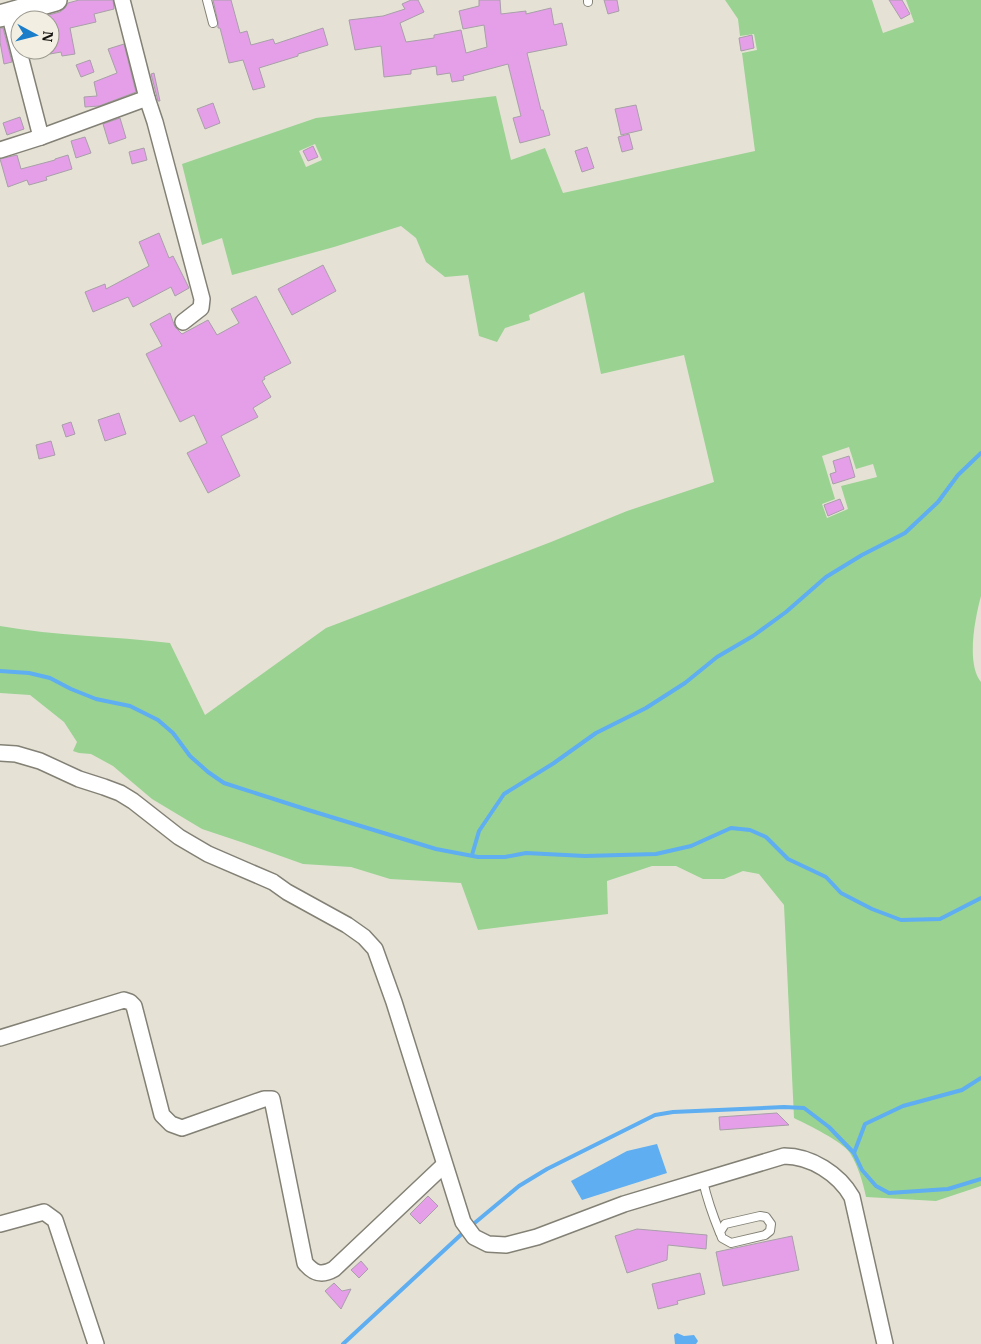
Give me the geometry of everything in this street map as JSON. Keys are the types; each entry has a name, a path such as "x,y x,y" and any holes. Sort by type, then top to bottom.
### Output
{"street":[{"path":"12,10 56,0"},
{"path":"122,0 202,299 201,308 183,322"},
{"path":"23,60 40,137"},
{"path":"0,150 147,98"},
{"path":"0,753 16,754 40,761 79,780 120,793 133,800 179,837 208,854 273,882 364,937 375,949 394,1002 462,1222 474,1237 488,1244 506,1245 538,1237 624,1204 784,1156 806,1158 845,1185 852,1197 885,1344"},
{"path":"0,1038 124,1000 134,1006 162,1115 171,1124 182,1128 264,1099 272,1099 305,1263 318,1274 327,1273 334,1269 444,1165"},
{"path":"0,1224 44,1212 55,1220 96,1344"}],"lane":[{"path":"206,0 213,23"},
{"path":"703,1181 710,1211 716,1220 720,1235 724,1241 730,1243 765,1235 772,1227 768,1218 763,1216 728,1223 723,1226 720,1235"},
{"path":"716,1220 728,1223"}],"green space":[{"path":"725,0 872,0 883,33 914,22 906,0 981,0 981,596 974,628 973,653 976,674 981,682 981,1186 936,1201 866,1197 858,1169 846,1148 794,1118 784,905 759,874 743,871 724,879 703,879 676,866 652,866 607,881 608,914 478,930 461,883 390,879 351,867 303,864 202,829 152,799 113,766 91,754 73,751 77,742 64,722 30,695 0,693 0,626 42,632 170,643 205,715 326,628 627,511 714,482 684,355 601,374 584,292 529,315 530,320 505,328 497,342 479,336 468,275 445,277 426,262 416,238 401,226 334,247 232,275 222,238 202,245 182,164 316,118 496,96 511,160 545,148 563,193 755,151 742,53 757,50 754,34 740,36 738,19","holes":["315,144 322,160 306,167 299,151","849,447 856,469 873,464 877,477 841,486 848,509 827,518 822,504 835,499 822,456"]}],"water":[{"path":"657,1144 667,1173 582,1200 571,1181 627,1151"},
{"path":"677,1333 684,1336 694,1335 698,1341 696,1344 675,1344 674,1335"}],"building":[{"path":"79,0 113,0 114,9 94,14 96,22 70,28 75,54 62,56 60,52 60,12 68,3"},
{"path":"213,0 231,0 240,33 247,31 251,45 273,39 275,44 323,28 328,45 259,68 265,87 253,90 243,60 229,63 220,28 218,28"},
{"path":"411,0 418,0 424,12 400,23 406,42 434,38 434,35 461,30 466,53 487,47 484,25 463,29 459,11 479,6 479,0 500,0 501,14 526,11 526,14 551,8 554,25 562,23 567,45 527,53 541,110 543,110 550,135 520,143 513,118 521,116 508,64 463,76 464,80 452,82 450,73 437,75 436,66 411,70 411,74 384,77 381,46 355,50 349,20 383,16 405,9 402,4"},
{"path":"604,0 617,0 619,11 608,14"},
{"path":"889,0 902,0 910,14 901,19"},
{"path":"0,28 3,28 12,62 4,64 0,42"},
{"path":"752,35 754,48 741,51 739,38"},
{"path":"124,44 136,92 99,106 85,107 84,97 97,96 94,82 117,73 108,49"},
{"path":"90,60 94,72 81,77 76,65"},
{"path":"154,73 160,101 158,101 151,74"},
{"path":"213,103 220,123 205,129 197,109"},
{"path":"636,105 642,130 621,135 615,109"},
{"path":"20,117 24,129 7,135 3,123"},
{"path":"120,118 126,138 109,144 103,124"},
{"path":"629,134 633,149 622,152 618,137"},
{"path":"85,137 91,153 76,158 71,141"},
{"path":"313,146 318,157 308,161 303,151"},
{"path":"587,147 594,168 582,172 575,151"},
{"path":"144,148 147,160 132,164 129,152"},
{"path":"17,155 21,169 68,155 72,169 46,177 47,180 29,185 27,180 8,187 0,159"},
{"path":"159,233 169,258 173,256 189,288 175,296 171,287 133,307 128,297 93,312 85,292 105,284 106,289 149,266 139,242"},
{"path":"323,265 336,291 292,315 278,289"},
{"path":"256,296 291,363 264,377 265,379 262,381 271,397 253,408 258,417 221,436 240,476 208,493 187,453 207,443 194,415 180,422 146,354 162,346 150,324 170,313 175,327 182,334 208,320 217,335 239,323 231,309"},
{"path":"119,413 126,434 105,441 98,420"},
{"path":"71,422 75,434 66,437 62,425"},
{"path":"51,441 55,455 39,459 36,445"},
{"path":"849,456 855,477 833,484 830,474 836,472 833,461"},
{"path":"840,499 844,509 828,516 824,505"},
{"path":"777,1113 789,1125 720,1130 719,1117"},
{"path":"428,1196 438,1206 420,1224 410,1214"},
{"path":"637,1229 707,1235 706,1249 668,1245 667,1260 627,1273 615,1236"},
{"path":"792,1236 799,1270 723,1286 716,1252"},
{"path":"361,1261 368,1269 359,1278 351,1270"},
{"path":"700,1273 705,1294 677,1301 678,1304 658,1309 652,1284"},
{"path":"334,1283 342,1291 351,1289 341,1309 325,1291"}],"waterway":[{"path":"472,855 479,831 504,794 554,763 596,733 646,708 685,683 717,657 753,636 786,612 826,577 862,555 905,533 938,502 958,475 981,453"},
{"path":"0,671 29,673 50,678 96,699 130,706 158,720 173,733 190,756 224,783 436,849 478,857 505,857 526,853 585,856 656,854 691,846 731,828 750,830 766,837 788,859 826,877 841,893 872,909 901,920 940,919 981,898"},
{"path":"854,1153 865,1124 903,1106 962,1090 981,1078"},
{"path":"471,1226 519,1186 547,1169 655,1115 673,1112 784,1107 804,1108 829,1127 854,1153 862,1170 876,1186 889,1193 948,1189 981,1179"},
{"path":"343,1344 466,1230"}]}
